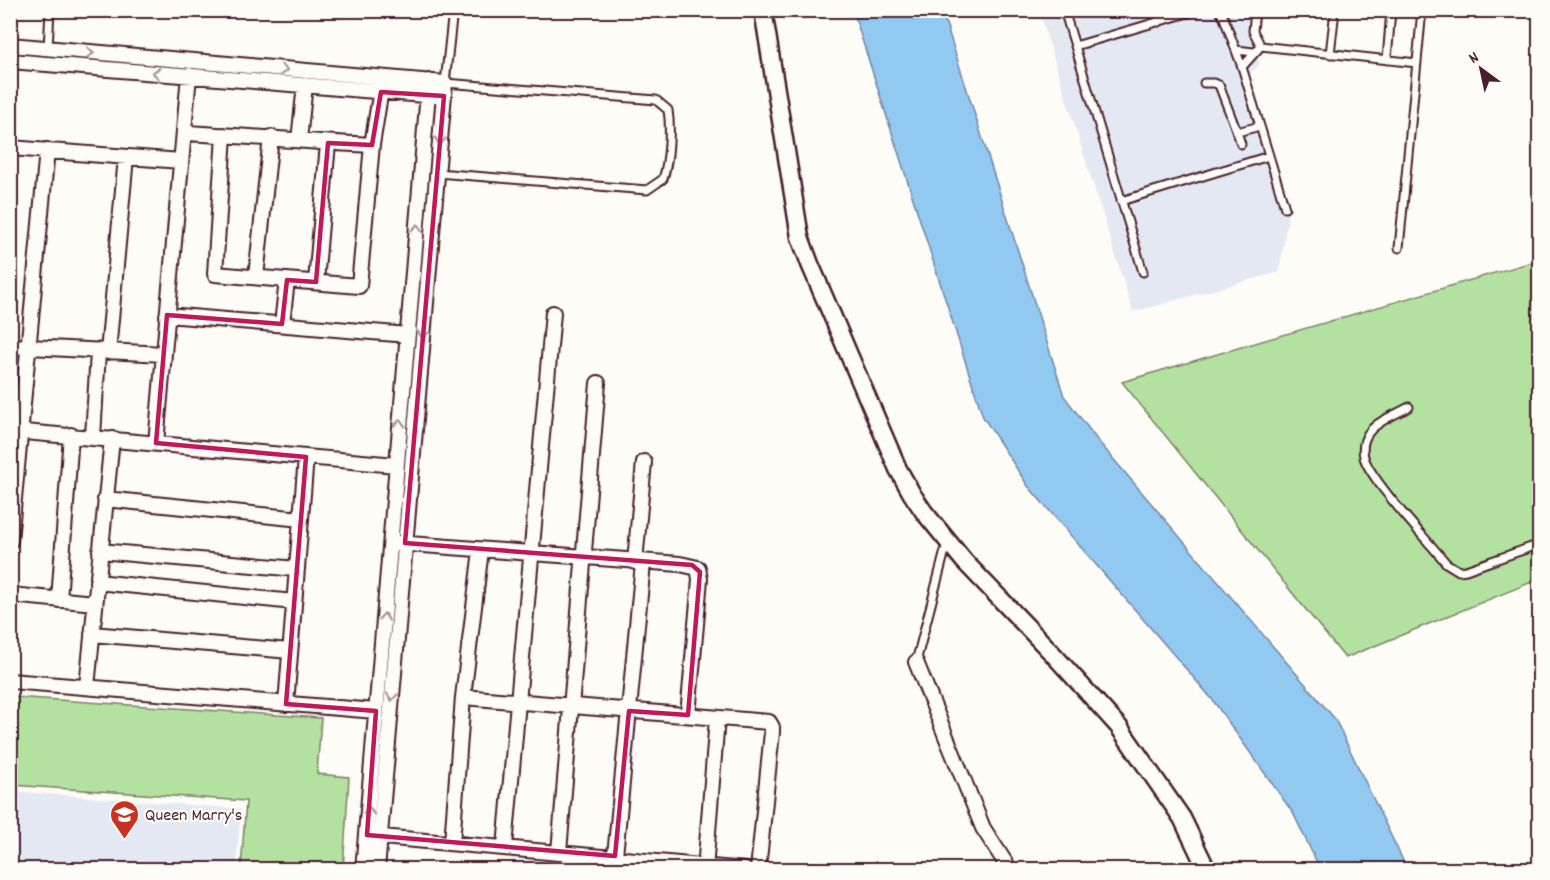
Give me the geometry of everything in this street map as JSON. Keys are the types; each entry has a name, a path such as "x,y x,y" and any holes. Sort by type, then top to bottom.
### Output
{"street":[{"path":"763,10 800,237 898,469 924,512 964,561 1053,653 1119,727 1182,818 1208,870"},
{"path":"10,45 445,90 398,543 373,836 363,870"},
{"path":"10,61 304,85 381,85"},
{"path":"156,443 189,75"},
{"path":"299,140 304,85"},
{"path":"224,135 215,274 359,286 372,145 381,85"},
{"path":"376,870 373,836 376,711 398,543 396,465 429,88"},
{"path":"184,133 372,145"},
{"path":"256,277 271,137"},
{"path":"316,282 328,143"},
{"path":"10,147 181,161"},
{"path":"10,542 17,395 27,347 47,150"},
{"path":"93,437 126,157"},
{"path":"282,324 287,280"},
{"path":"505,847 553,313"},
{"path":"167,315 408,335"},
{"path":"10,346 164,354"},
{"path":"559,852 598,383"},
{"path":"15,431 396,465"},
{"path":"59,600 71,435"},
{"path":"87,687 112,439"},
{"path":"286,704 306,457"},
{"path":"615,856 629,711 644,462"},
{"path":"105,499 301,519"},
{"path":"398,543 698,568 700,572 688,716"},
{"path":"452,843 463,697 481,549"},
{"path":"100,551 297,568"},
{"path":"97,582 294,602"},
{"path":"10,595 95,603"},
{"path":"92,634 290,651"},
{"path":"916,662 983,828 1010,870"},
{"path":"10,681 376,711"},
{"path":"463,697 770,722 772,727 758,870"},
{"path":"705,868 717,718"},
{"path":"373,836 615,856 705,868 745,870"}],"lane":[{"path":"48,49 50,10"},
{"path":"437,173 647,190 663,179 666,170 670,119 668,110 656,100 445,90 453,10"},
{"path":"1064,10 1143,272"},
{"path":"1156,10 1159,22"},
{"path":"1075,46 1198,10"},
{"path":"1219,10 1242,67 1285,208"},
{"path":"1255,10 1253,31 1261,46"},
{"path":"1387,60 1391,10"},
{"path":"1399,248 1422,10"},
{"path":"1330,54 1334,19"},
{"path":"1242,67 1261,46 1417,63"},
{"path":"1236,50 1254,52"},
{"path":"1204,83 1214,82 1219,85 1241,144"},
{"path":"1237,132 1260,126"},
{"path":"1121,201 1269,156"},
{"path":"1409,407 1370,430 1363,447 1364,456 1370,470 1446,562 1459,571 1466,570 1539,544"},
{"path":"916,662 947,541"}],"highlighted area":[{"path":"381,92 444,96 405,543 692,565 700,572 688,715 629,711 615,856 367,835 376,711 286,704 306,457 156,443 167,315 282,324 287,280 316,282 328,143 372,145"}],"shaded area":[{"path":"1039,11 1254,11 1252,35 1260,64 1249,75 1289,211 1279,272 1133,312"},
{"name":"Queen Marry's","path":"11,791 241,809 236,869 11,869"}],"green space":[{"path":"1539,260 1539,579 1345,658 1122,382"},
{"path":"14,697 321,718 317,774 349,777 343,869 241,869 246,801 11,785"}],"water":[{"path":"853,11 942,11 1064,396 1098,441 1335,719 1407,869 1320,869 1293,813 1212,699 1028,486 983,417"}],"place":[{"name":"Queen Marry's","path":"124,840"}]}
